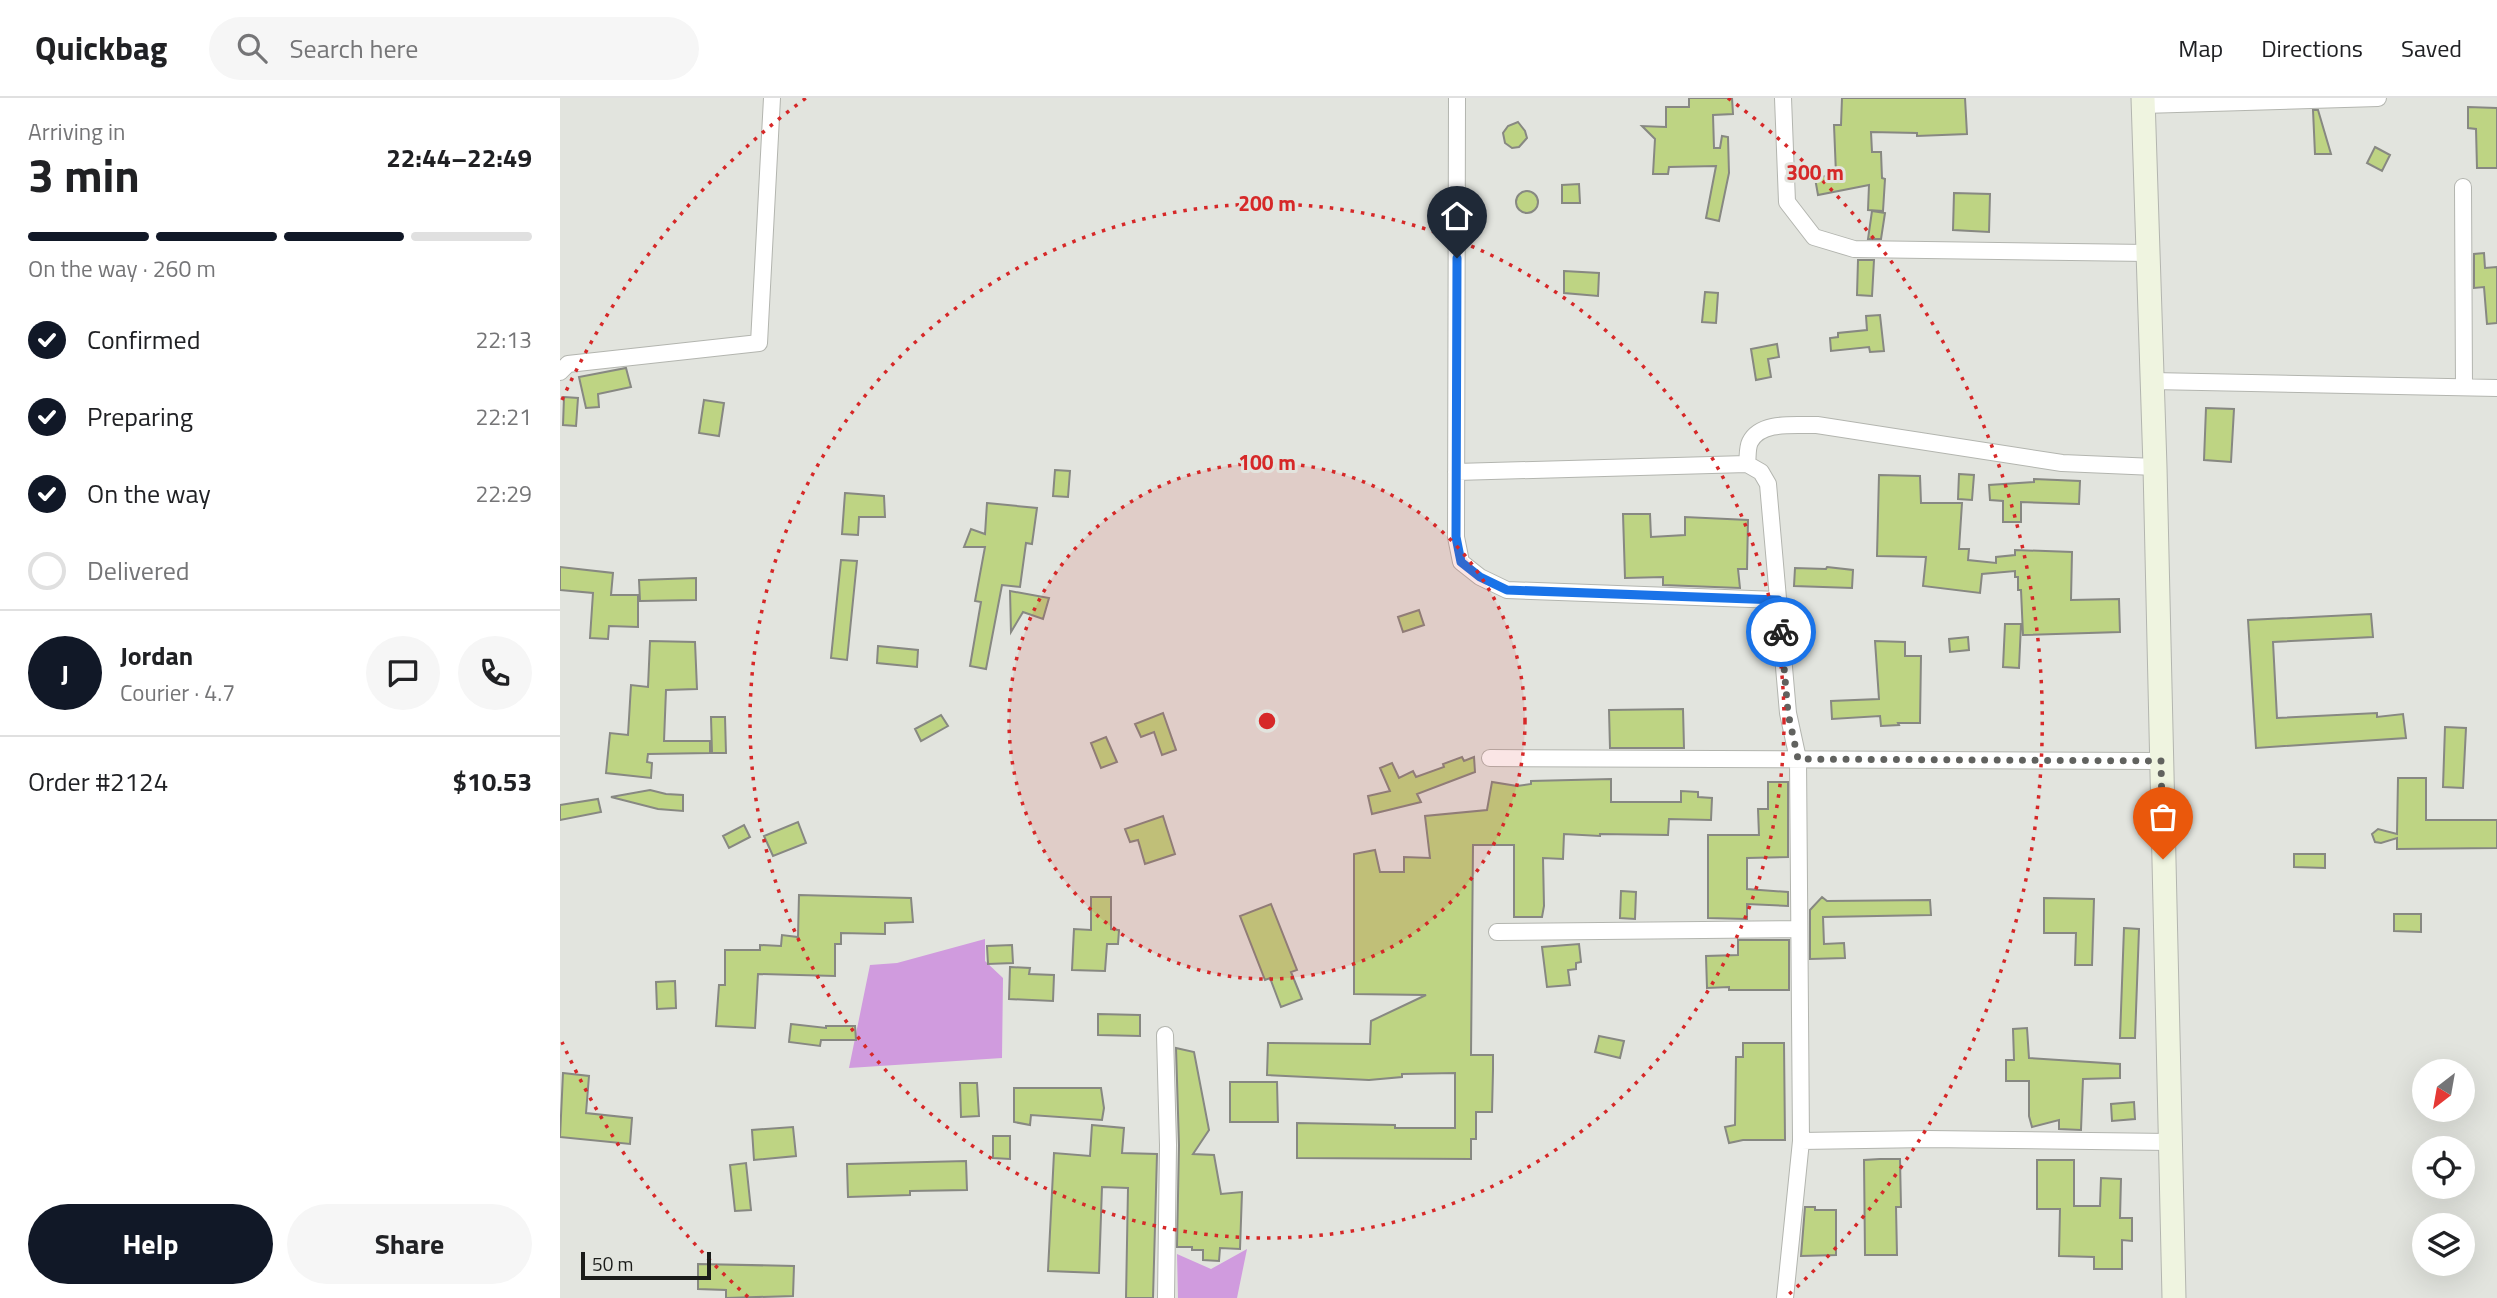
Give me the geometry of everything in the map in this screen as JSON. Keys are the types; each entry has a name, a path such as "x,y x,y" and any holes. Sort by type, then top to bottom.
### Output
{"street":[{"path":"560,372 569,364 759,343 772,98"},
{"path":"1457,98 1456,537 1461,562 1480,577 1507,590 1778,600"},
{"path":"1783,98 1787,202 1814,237 1854,249 2148,253"},
{"path":"2174,1298 2155,467 2143,101 2378,98"},
{"path":"2463,187 2463,387"},
{"path":"2152,381 2497,388"},
{"path":"1747,464 1749,443 1759,431 1780,426 1817,425 2062,463 2155,467"},
{"path":"1456,472 1747,464 1760,472 1768,484 1788,713 1798,759 1801,1141 1785,1298"},
{"path":"1490,758 2161,761"},
{"path":"1497,932 1798,929"},
{"path":"1165,1035 1168,1145 1166,1298"},
{"path":"1801,1141 1928,1139 2169,1142"}],"shaded area":[{"path":"985,939 985,961 1003,978 1002,1058 849,1068 870,965 897,963"},
{"path":"1247,1249 1237,1298 1178,1298 1177,1254 1211,1269"}],"building":[{"path":"1689,98 1732,98 1733,114 1713,115 1714,148 1720,148 1722,136 1728,137 1729,173 1719,221 1706,218 1716,166 1669,167 1668,174 1653,174 1655,139 1642,126 1666,127 1666,107 1689,107"},
{"path":"1842,98 1965,98 1967,134 1917,136 1917,133 1871,132 1872,152 1881,152 1882,178 1885,179 1883,211 1868,210 1869,185 1818,195 1815,178 1836,174 1834,125 1841,125"},
{"path":"2468,107 2497,108 2497,168 2477,168 2476,129 2468,128"},
{"path":"2313,110 2318,110 2331,154 2315,154"},
{"path":"1518,122 1527,138 1519,147 1512,148 1505,143 1503,133 1508,126"},
{"path":"2375,147 2390,155 2382,171 2367,163"},
{"path":"1579,184 1580,203 1562,203 1562,185"},
{"path":"1527,191 1535,194 1538,202 1535,210 1527,213 1519,210 1516,202 1519,194"},
{"path":"1954,193 1990,194 1989,232 1953,230"},
{"path":"1872,211 1885,213 1881,239 1868,239"},
{"path":"2484,253 2485,268 2497,267 2497,323 2487,324 2484,287 2474,288 2474,254"},
{"path":"1858,260 1874,260 1872,296 1857,295"},
{"path":"1564,271 1599,273 1598,296 1564,293"},
{"path":"1705,292 1718,293 1716,323 1702,322"},
{"path":"1880,315 1884,351 1870,352 1869,347 1831,351 1830,338 1838,337 1838,333 1867,330 1866,316"},
{"path":"1777,344 1779,357 1768,359 1771,377 1756,380 1751,349"},
{"path":"626,368 631,387 598,394 599,407 586,408 579,377"},
{"path":"564,397 578,398 576,426 563,425"},
{"path":"704,400 724,403 719,436 699,433"},
{"path":"2206,408 2234,409 2231,462 2204,460"},
{"path":"1055,470 1070,471 1068,497 1053,496"},
{"path":"1959,474 1974,475 1972,500 1958,499"},
{"path":"1879,475 1920,476 1921,503 1962,503 1959,549 1969,549 1968,560 1996,563 1996,557 2015,555 2015,550 2072,552 2071,600 2119,599 2120,632 2023,635 2021,590 2018,590 2015,571 1982,574 1980,593 1923,586 1926,557 1877,556"},
{"path":"2034,479 2080,481 2079,504 2021,502 2021,522 2003,522 2003,501 1990,500 1989,485 2034,482"},
{"path":"845,493 884,496 885,517 859,517 858,535 842,534"},
{"path":"987,503 1037,508 1032,544 1026,543 1020,587 1002,585 986,669 970,666 981,602 975,601 985,547 964,547 971,529 985,534"},
{"path":"1623,514 1650,514 1651,537 1685,535 1685,517 1748,520 1747,569 1738,569 1740,588 1663,585 1663,577 1625,578"},
{"path":"841,560 857,561 847,660 831,658"},
{"path":"560,567 613,573 611,595 638,595 638,627 609,626 608,639 590,638 593,593 560,590"},
{"path":"1827,567 1853,570 1852,588 1794,586 1795,568"},
{"path":"696,578 696,600 640,601 639,580"},
{"path":"1010,591 1049,598 1043,619 1023,612 1011,632"},
{"path":"1419,610 1424,625 1403,632 1398,617"},
{"path":"2371,614 2373,637 2273,642 2277,718 2377,713 2377,717 2403,714 2406,738 2256,748 2248,620"},
{"path":"2005,624 2021,624 2019,668 2003,667"},
{"path":"1968,637 1969,650 1950,652 1949,639"},
{"path":"650,641 695,642 697,689 666,690 664,741 710,741 710,753 648,754 647,762 652,763 651,778 606,773 610,733 628,735 631,685 648,687"},
{"path":"1875,641 1905,642 1905,656 1921,656 1920,723 1881,726 1880,716 1832,719 1831,701 1879,699"},
{"path":"878,646 918,650 917,667 877,663"},
{"path":"1683,709 1684,748 1610,748 1609,710"},
{"path":"1163,713 1176,750 1162,755 1154,732 1141,737 1135,724"},
{"path":"941,715 948,726 921,741 915,729"},
{"path":"711,717 725,717 726,753 712,753"},
{"path":"2445,727 2466,728 2463,788 2443,787"},
{"path":"1106,737 1117,762 1101,768 1091,743"},
{"path":"1462,757 1464,761 1474,757 1475,772 1417,794 1421,802 1372,814 1368,796 1390,791 1380,768 1392,763 1399,778 1413,771 1416,777"},
{"path":"2398,778 2426,778 2426,820 2497,820 2497,848 2397,849 2397,838 2375,842 2372,834 2378,829 2397,834"},
{"path":"1611,779 1611,802 1681,802 1681,791 1698,792 1698,797 1712,798 1711,820 1669,819 1668,835 1564,834 1563,859 1543,858 1542,917 1514,917 1514,845 1473,845 1471,1055 1493,1055 1493,1070 1492,1112 1476,1112 1476,1139 1471,1139 1471,1159 1297,1158 1297,1123 1455,1128 1455,1073 1402,1074 1402,1077 1369,1080 1267,1075 1268,1043 1370,1044 1371,1021 1426,995 1354,994 1354,854 1375,850 1380,872 1404,872 1404,857 1430,858 1425,816 1487,810 1492,782 1517,786 1531,784 1531,781"},
{"path":"1768,782 1788,782 1788,857 1747,858 1747,889 1788,892 1788,906 1747,904 1747,919 1708,918 1708,835 1759,835 1758,809 1768,809"},
{"path":"650,790 683,795 683,811 658,809 611,797"},
{"path":"598,799 601,812 560,820 560,805"},
{"path":"1163,816 1175,854 1145,864 1138,840 1130,842 1125,829"},
{"path":"798,822 806,843 773,856 764,836"},
{"path":"744,825 750,837 729,848 723,836"},
{"path":"2294,854 2325,854 2325,868 2294,867"},
{"path":"1621,891 1636,892 1635,919 1620,918"},
{"path":"799,895 911,898 913,922 885,923 885,934 841,933 841,944 835,944 835,976 758,974 755,1028 716,1026 719,985 725,985 725,950 760,950 760,945 781,946 782,935 798,937"},
{"path":"1091,897 1111,897 1111,929 1119,930 1118,944 1107,944 1105,971 1072,970 1074,929 1091,930"},
{"path":"1822,897 1827,901 1930,900 1931,915 1823,917 1824,944 1844,943 1845,958 1810,959 1810,910"},
{"path":"2044,898 2094,899 2092,965 2075,965 2076,933 2044,933"},
{"path":"1271,904 1297,970 1291,972 1302,999 1281,1007 1270,978 1265,980 1240,916"},
{"path":"2394,914 2421,914 2421,932 2394,931"},
{"path":"2124,928 2139,929 2135,1038 2120,1038"},
{"path":"1738,940 1789,940 1789,990 1707,988 1706,956 1738,955"},
{"path":"1579,944 1581,962 1576,963 1576,969 1568,970 1570,985 1547,987 1542,947"},
{"path":"1012,945 1013,963 988,964 987,946"},
{"path":"1010,967 1030,968 1029,974 1054,975 1053,1001 1009,999"},
{"path":"675,981 676,1008 657,1009 656,982"},
{"path":"1098,1014 1140,1015 1140,1036 1098,1035"},
{"path":"791,1024 826,1028 855,1026 856,1040 821,1040 820,1046 789,1042"},
{"path":"2027,1028 2029,1058 2120,1064 2120,1078 2083,1079 2081,1130 2059,1129 2059,1120 2032,1127 2029,1116 2029,1081 2006,1081 2006,1060 2014,1060 2013,1029"},
{"path":"1599,1036 1624,1041 1620,1058 1595,1052"},
{"path":"1743,1043 1784,1043 1785,1140 1743,1140 1729,1143 1725,1127 1735,1125 1736,1057 1743,1057"},
{"path":"1176,1048 1194,1052 1209,1130 1193,1154 1214,1155 1221,1194 1242,1192 1240,1249 1220,1248 1219,1261 1203,1260 1203,1250 1177,1247 1179,1145"},
{"path":"563,1073 589,1076 586,1113 632,1118 630,1144 560,1137"},
{"path":"1230,1082 1277,1082 1278,1122 1230,1122"},
{"path":"960,1083 977,1083 979,1116 961,1117"},
{"path":"1014,1088 1101,1088 1104,1108 1102,1120 1031,1115 1030,1125 1014,1122"},
{"path":"2134,1102 2135,1119 2112,1121 2111,1104"},
{"path":"1092,1125 1124,1128 1122,1153 1157,1154 1153,1298 1126,1298 1128,1188 1102,1187 1099,1273 1048,1271 1054,1153 1090,1156"},
{"path":"793,1127 796,1156 754,1160 752,1130"},
{"path":"993,1136 1010,1136 1010,1159 993,1158"},
{"path":"1900,1159 1901,1207 1896,1207 1897,1255 1865,1255 1864,1160"},
{"path":"2037,1160 2074,1160 2074,1206 2100,1206 2101,1178 2121,1179 2120,1218 2132,1218 2132,1241 2122,1240 2122,1269 2094,1269 2094,1257 2059,1256 2060,1209 2037,1209"},
{"path":"966,1161 967,1190 910,1191 910,1195 848,1197 847,1164"},
{"path":"746,1163 751,1210 735,1211 730,1165"},
{"path":"1805,1207 1836,1210 1836,1255 1801,1256"},
{"path":"698,1264 794,1266 793,1296 726,1298 726,1290 698,1289"}],"way so far":[{"path":"1781,632 1788,713 1798,759 2161,761 2163,859"}],"route":[{"path":"1457,258 1456,537 1461,562 1480,577 1507,590 1778,600 1781,632"}]}
